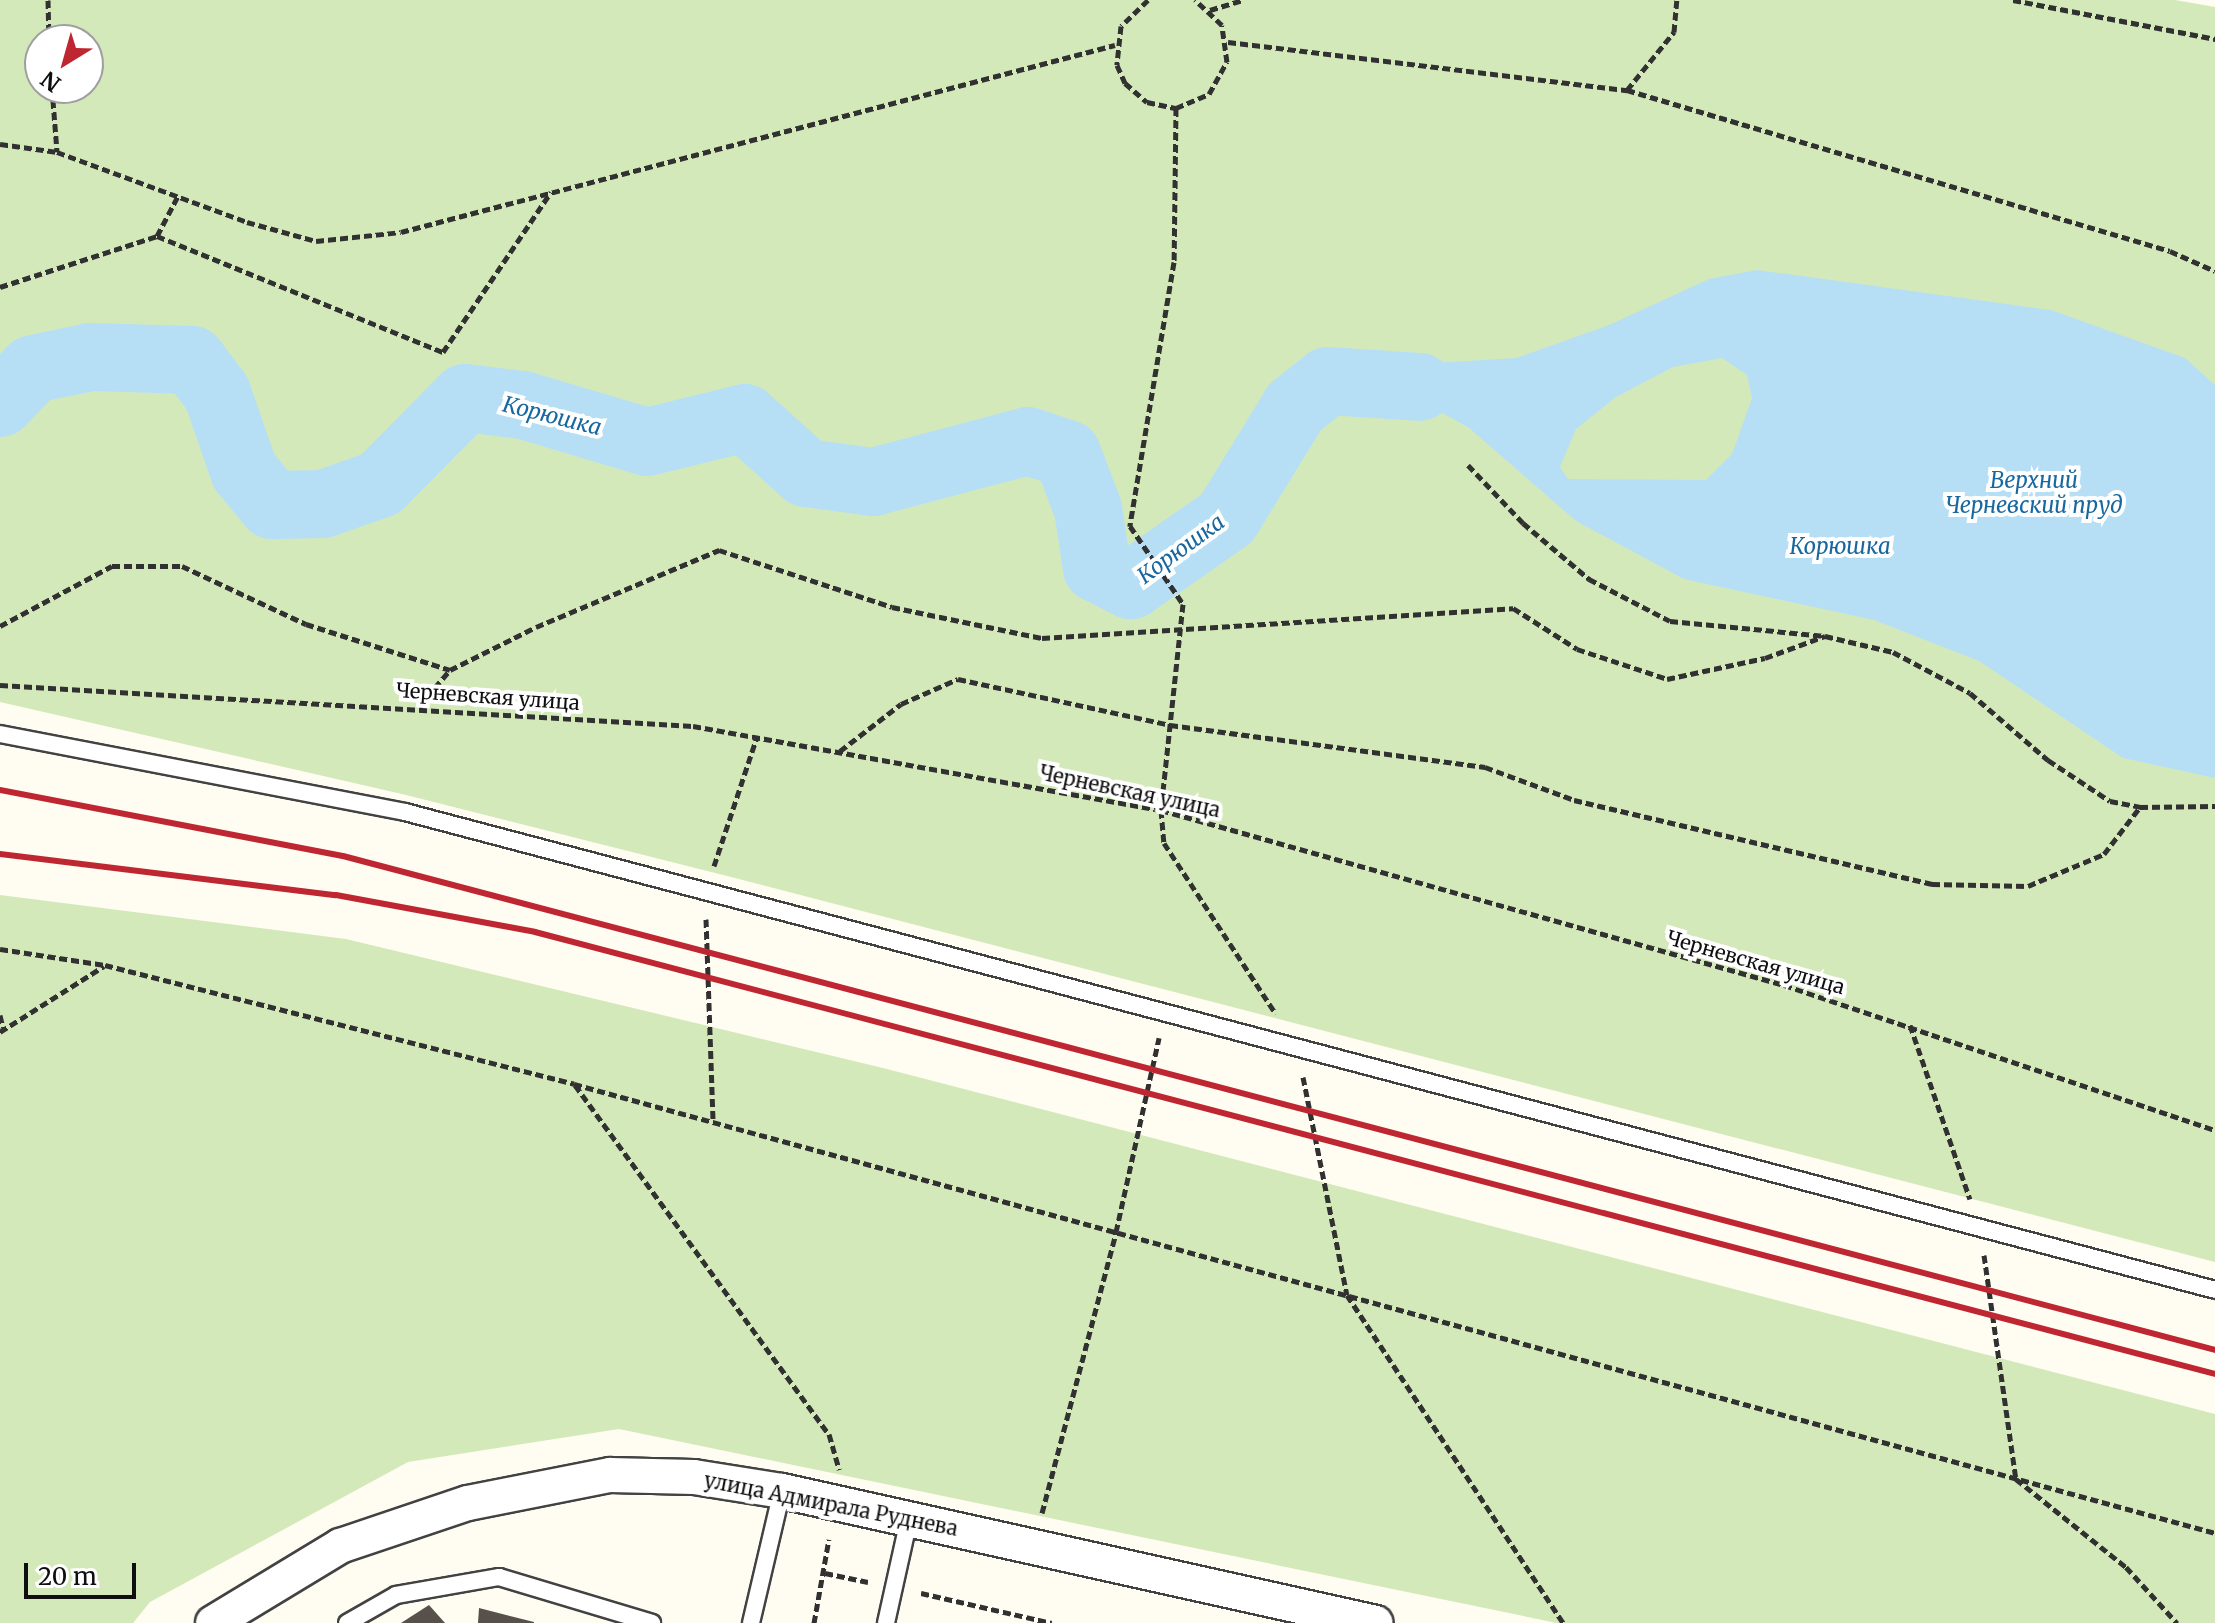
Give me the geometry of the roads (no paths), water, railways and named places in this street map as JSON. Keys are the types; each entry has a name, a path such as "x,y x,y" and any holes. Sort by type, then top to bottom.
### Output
{"street":[{"name":"улица Адмирала Руднева","path":"213,1623 340,1546 468,1503 610,1475 694,1477 782,1491 1376,1623"}],"lane":[{"path":"0,734 405,812 2215,1290"},
{"path":"751,1623 782,1491"},
{"path":"886,1623 909,1519"},
{"path":"347,1623 396,1595 499,1577 652,1623"}],"water":[{"name":"Верхний Черневский пруд","path":"1757,270 2051,310 2185,358 2215,385 2215,778 2123,758 1979,661 1874,620 1684,579 1576,521 1468,427 1409,395 1338,388 1328,381 1333,369 1516,358 1609,325 1709,279","holes":["1722,358 1747,375 1752,398 1732,454 1706,480 1568,479 1560,467 1576,429 1616,397 1673,367"]}],"waterway":[{"name":"Корюшка","path":"0,403 33,369 91,357 192,360 217,393 244,471 272,505 323,504 380,484 465,398 523,405 647,442 745,418 806,473 873,482 1028,441 1067,454 1088,509 1097,568 1131,585 1227,518 1295,407 1328,381 1420,387"}],"railway":[{"path":"0,790 343,856 2215,1350"},
{"path":"0,854 336,895 535,932 2215,1374"}]}
